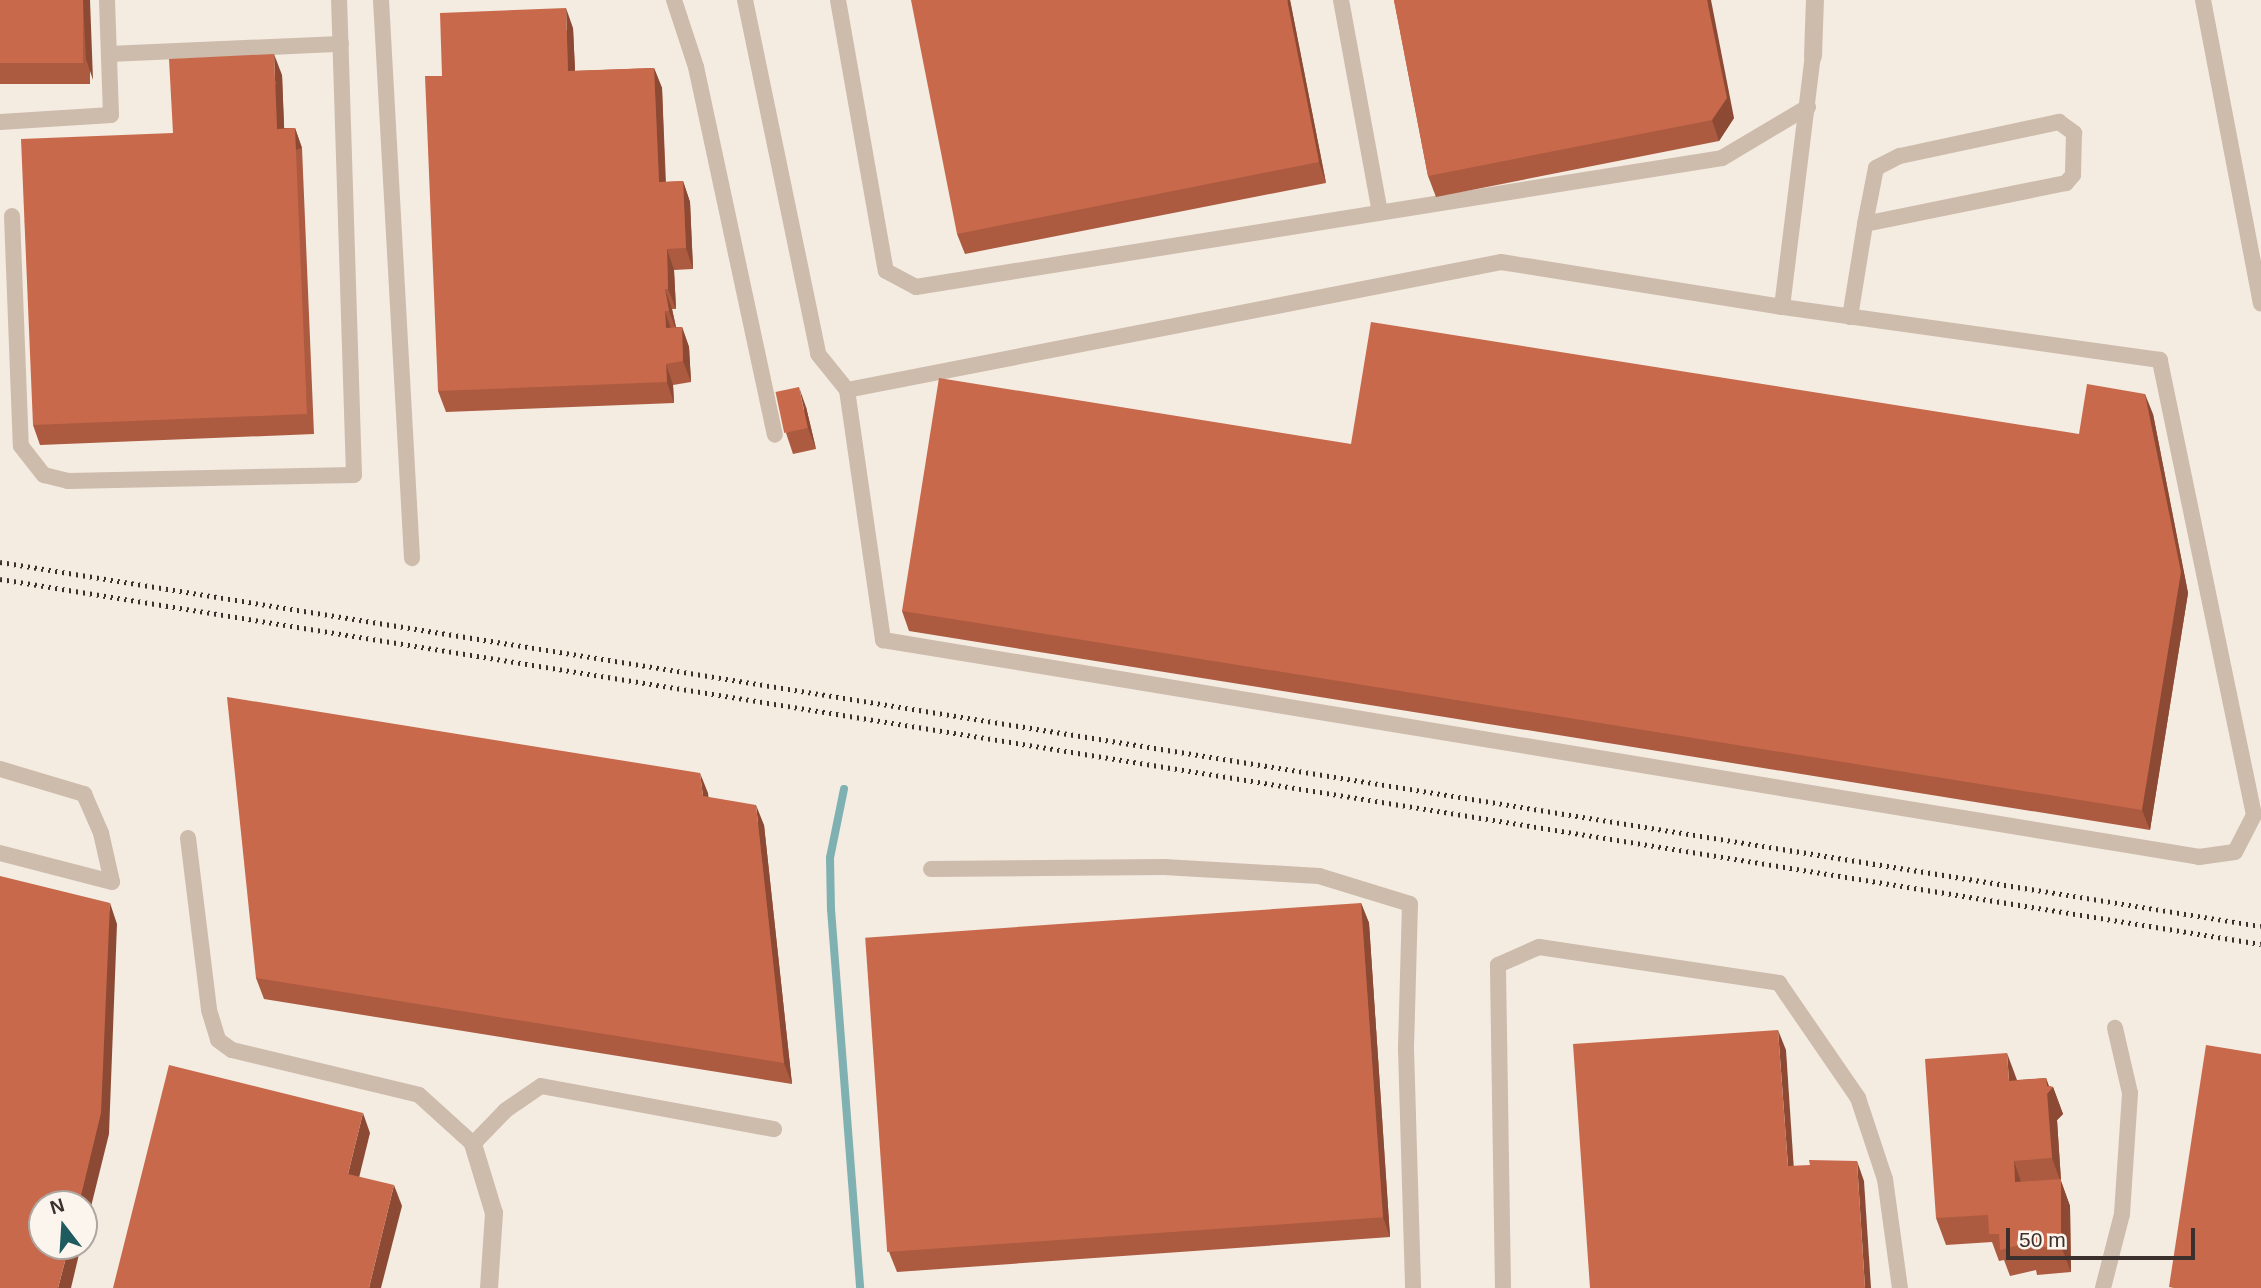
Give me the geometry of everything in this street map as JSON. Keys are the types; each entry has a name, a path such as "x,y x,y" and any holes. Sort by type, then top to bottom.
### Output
{"street":[{"path":"1813,56 1815,0"},
{"path":"473,1144 494,1213 489,1288"}],"lane":[{"path":"0,121 111,115 107,0"},
{"path":"12,216 21,446 44,475 68,481 354,475 340,0"},
{"path":"381,0 412,558"},
{"path":"674,0 696,67 775,435"},
{"path":"746,0 818,354 847,390 883,640 2199,857 2235,852 2254,815 2160,360 1782,307 1501,262 847,390"},
{"path":"838,0 886,271 916,287 1722,158 1808,107"},
{"path":"1341,0 1380,212"},
{"path":"2203,0 2261,304"},
{"path":"109,54 341,44"},
{"path":"1782,307 1813,56"},
{"path":"1850,317 1865,224 1877,168 1886,162 2059,122 2074,133 2073,175 2066,183 1865,224"},
{"path":"0,769 84,794 101,833 111,882 0,853"},
{"path":"188,838 209,1010 218,1040 232,1050 419,1095 473,1144 506,1110 541,1086 774,1129"},
{"path":"931,869 1164,867 1319,876 1410,904 1406,1049 1413,1288"},
{"path":"1503,1288 1498,965 1539,947 1779,983 1858,1098 1885,1179 1900,1288"},
{"path":"2103,1288 2122,1214 2130,1093 2115,1028"}],"building":[{"path":"0,0 83,0 83,63 0,63"},
{"path":"911,0 1287,0 1319,162 957,234"},
{"path":"1394,0 1707,0 1727,98 1712,120 1428,176"},
{"path":"566,8 568,71 654,68 659,182 683,181 686,248 667,249 668,289 665,289 669,311 665,311 666,328 682,327 683,361 666,364 667,382 438,391 425,76 442,76 440,13"},
{"path":"274,54 277,129 295,128 307,414 33,425 21,139 173,133 169,59"},
{"path":"1371,322 2079,434 2087,384 2145,394 2181,572 2142,810 902,611 939,378 1351,444"},
{"path":"799,387 808,428 784,433 776,392"},
{"path":"227,697 700,773 703,796 756,805 784,1063 256,978"},
{"path":"0,876 110,903 101,1113 82,1190 28,1190 28,1260 65,1260 58,1288 0,1288"},
{"path":"1361,903 1383,1217 887,1252 865,938"},
{"path":"1778,1030 1788,1166 1810,1165 1809,1160 1857,1161 1865,1288 1590,1288 1573,1044"},
{"path":"2206,1045 2261,1054 2261,1288 2169,1287"},
{"path":"2007,1053 2009,1081 2046,1078 2047,1086 2053,1087 2047,1094 2052,1158 2014,1161 2015,1182 2061,1179 2061,1246 2028,1248 2028,1243 2000,1250 1999,1234 1989,1234 1988,1215 1936,1218 1925,1059"},
{"path":"169,1065 363,1113 348,1174 394,1185 369,1288 113,1288"}],"waterway":[{"path":"844,789 830,858 831,909 860,1288"}],"railway":[{"path":"0,562 2261,926"},
{"path":"0,579 2261,944"}]}
